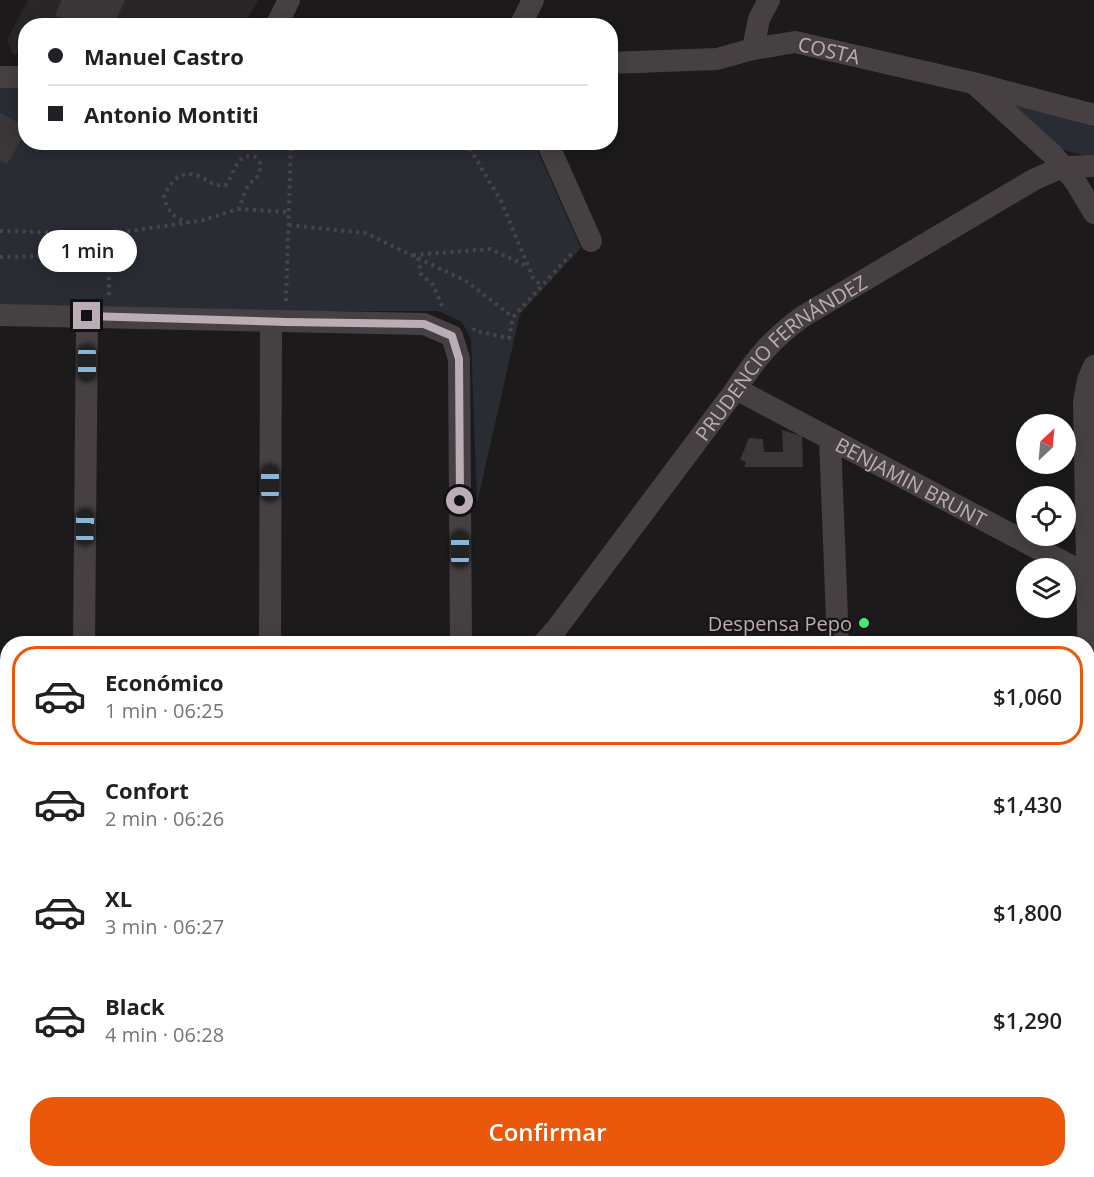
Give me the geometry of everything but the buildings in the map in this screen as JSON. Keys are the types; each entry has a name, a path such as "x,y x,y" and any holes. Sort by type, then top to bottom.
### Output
{"street":[{"path":"280,18 289,0"},
{"path":"524,18 533,0"},
{"path":"753,48 759,19 769,0"},
{"name":"COSTA","path":"618,63 717,59 753,48 795,42 974,83 1094,115"},
{"path":"0,77 18,77"},
{"name":"COSTA","path":"974,83 1052,154 1075,181 1094,213"},
{"path":"551,150 590,238"},
{"name":"PRUDENCIO FERNÁNDEZ","path":"550,636 736,389 759,354 778,334 802,317 1035,179 1063,167 1094,166"},
{"path":"270,636 278,314"},
{"path":"0,315 98,317 278,314 424,324 452,336 459,359 461,636"},
{"path":"84,636 98,317"},
{"path":"1088,636 1084,402 1088,380 1094,366"},
{"name":"BENJAMIN BRUNT","path":"736,389 1088,575"},
{"path":"830,439 838,636"}],"path":[{"path":"278,314 289,225 292,150"},
{"path":"471,150 501,201 534,280 542,285"},
{"path":"190,223 174,217 167,207 164,196 169,184 178,177 189,174 198,175 217,186 226,185 232,177 236,162 244,156 255,157 261,164 261,171 256,180 247,186 238,209"},
{"path":"0,231 110,234 190,223 238,209 289,212"},
{"path":"289,225 365,233 466,281 513,316"},
{"path":"98,317 109,254 110,234"},
{"path":"475,331 509,338 513,316 590,238"},
{"path":"412,256 490,249 529,266"},
{"path":"0,257 109,254"},
{"path":"417,258 421,274 433,285 444,313"}],"shaded area":[{"path":"28,0 258,0 248,18 19,18"},
{"path":"18,19 18,54 13,54 7,40"},
{"path":"0,87 18,87 18,150 537,150 581,248 520,314 477,503 471,339 462,322 438,311 256,311 0,305"},
{"path":"1016,105 1094,127 1094,156 1069,151 1046,140 1005,108"}],"place":[{"name":"Despensa Pepo","path":"864,623"}],"route":[{"path":"87,316 424,324 452,336 459,359 460,501"}]}
